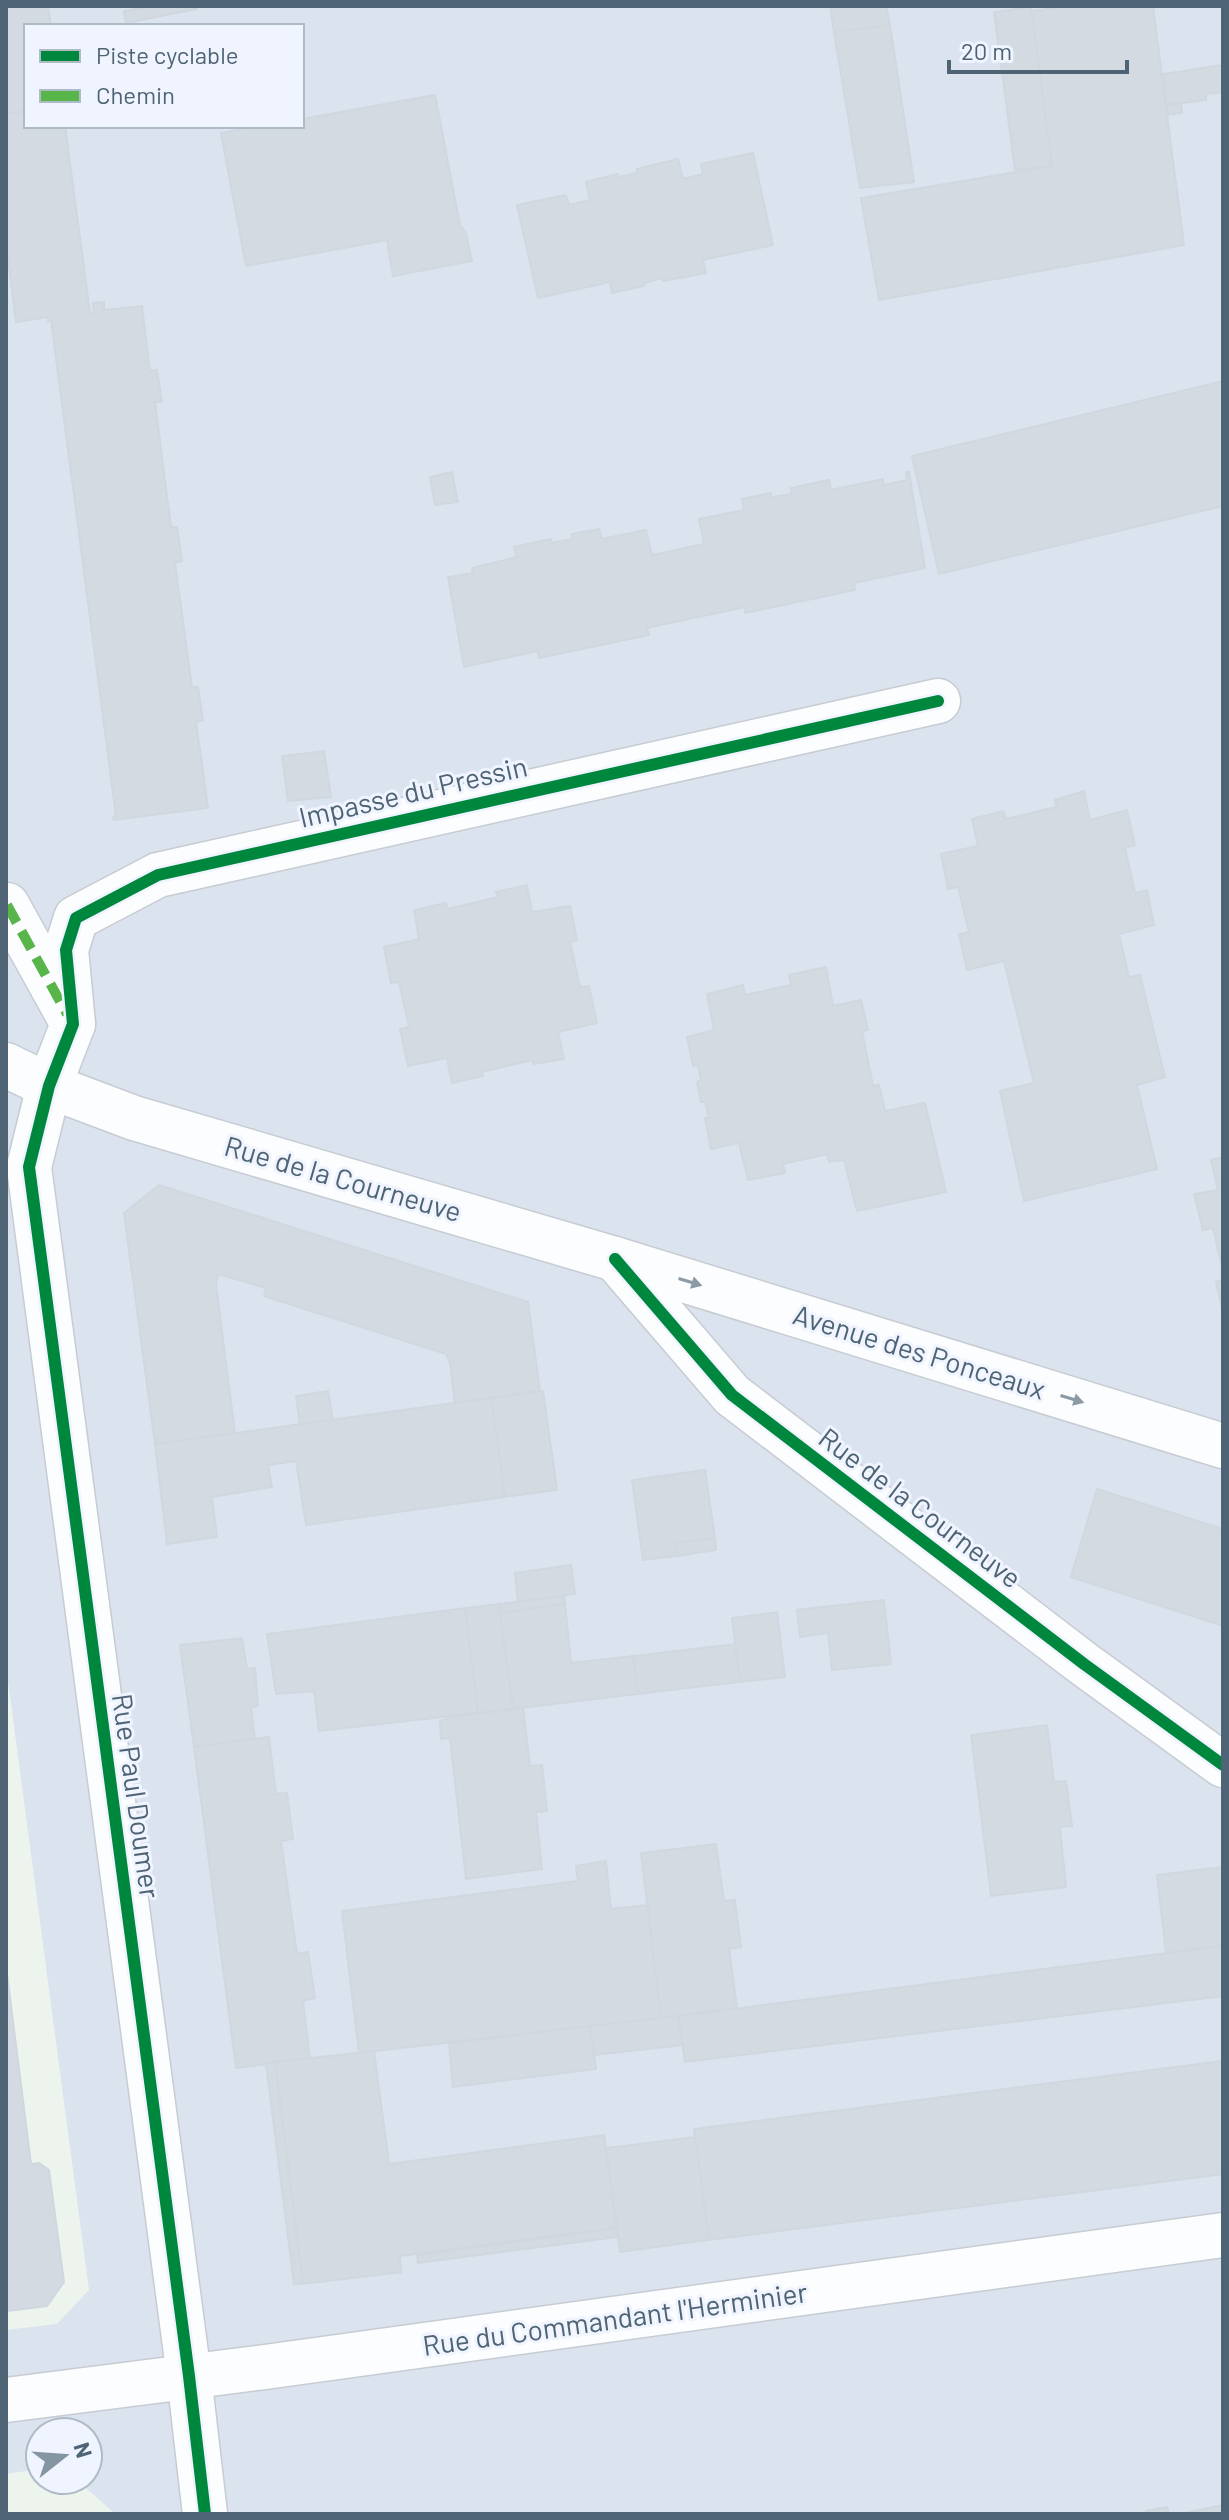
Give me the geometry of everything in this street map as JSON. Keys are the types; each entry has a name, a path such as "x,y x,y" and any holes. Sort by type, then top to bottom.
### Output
{"street":[{"name":"Impasse du Pressin","path":"49,1086 73,1024 66,950 76,918 158,875 938,701"},
{"path":"6,904 73,1024"},
{"name":"Rue de la Courneuve","path":"6,1065 49,1086 149,1122 615,1259 732,1395 1084,1664 1223,1765"},
{"name":"Rue Paul Doumer","path":"49,1086 29,1167 205,2514"},
{"name":"Avenue des Ponceaux","path":"615,1259 1223,1446"},
{"name":"Rue du Commandant l'Herminier","path":"6,2400 1223,2235"}],"shaded area":[{"path":"6,6 1223,6 1223,2514 6,2514"},
{"path":"6,1666 89,2290 57,2324 6,2330"},
{"path":"24,2471 24,2496 95,2496 112,2514 6,2514 6,2474"}],"building":[{"path":"6,6 48,6 51,24 24,24 24,111 6,114"},
{"path":"153,6 197,6 197,9 126,23 124,11"},
{"path":"830,6 886,6 890,25 834,32"},
{"path":"1069,6 1153,6 1184,245 879,300 861,198 1052,166 1031,11"},
{"path":"1031,7 1052,166 1015,170 994,12"},
{"path":"890,25 914,182 860,188 834,32"},
{"path":"1223,65 1223,92 1206,94 1206,100 1166,105 1163,74"},
{"path":"435,95 460,225 466,233 472,261 393,276 387,240 246,266 221,133 250,128 304,128 304,119"},
{"path":"1181,103 1182,113 1168,115 1166,105"},
{"path":"24,111 24,128 65,128 90,313 94,312 93,303 104,302 104,310 142,306 150,371 157,370 162,402 155,402 171,527 177,527 182,561 175,563 192,687 198,687 203,720 196,722 208,808 114,820 113,817 116,816 51,320 48,321 48,317 16,322 6,242 6,114"},
{"path":"753,153 773,245 703,260 706,273 663,281 662,278 644,283 644,286 612,293 610,282 538,298 517,205 566,195 569,205 590,200 586,182 637,173 637,169 678,159 683,179 703,174 701,164"},
{"path":"1223,381 1223,506 939,574 912,456"},
{"path":"452,472 458,502 435,505 430,477"},
{"path":"906,472 909,472 925,568 854,583 855,590 745,613 745,607 647,628 649,635 539,658 538,651 464,667 448,577 473,573 472,568 517,557 514,547 551,539 552,543 572,539 572,534 599,529 602,539 646,530 652,555 704,544 699,519 744,510 742,499 771,493 771,497 792,494 791,488 829,480 831,490 883,479 884,485 907,480"},
{"path":"324,751 331,797 288,801 282,756"},
{"path":"1084,791 1090,820 1127,810 1135,845 1125,848 1135,893 1147,890 1154,925 1119,934 1129,977 1140,975 1165,1077 1137,1085 1157,1169 1024,1201 1000,1091 1034,1083 1004,961 967,970 959,934 969,932 958,887 948,889 941,854 978,846 972,819 1003,811 1006,819 1056,807 1055,800"},
{"path":"527,885 532,912 570,906 577,940 570,942 580,987 589,986 597,1023 558,1032 564,1059 534,1064 532,1060 452,1083 447,1058 408,1066 400,1029 409,1027 399,982 391,983 384,947 419,939 414,910 446,903 448,909 498,897 496,892"},
{"path":"826,967 833,1006 861,1000 868,1030 862,1031 873,1086 879,1085 885,1111 925,1103 946,1192 857,1211 844,1160 829,1162 827,1154 783,1164 785,1173 748,1180 739,1143 711,1149 705,1118 709,1118 705,1102 701,1102 697,1082 701,1080 698,1065 693,1066 687,1037 714,1030 707,994 743,985 745,995 791,985 789,975"},
{"path":"1223,1157 1223,1270 1213,1228 1203,1230 1194,1194 1218,1190 1211,1160"},
{"path":"159,1185 528,1302 540,1391 455,1403 446,1354 264,1296 266,1288 218,1274 216,1285 235,1433 155,1444 124,1213"},
{"path":"1223,1280 1223,1312 1216,1282"},
{"path":"328,1391 333,1420 300,1424 296,1396"},
{"path":"543,1391 557,1490 505,1497 491,1398"},
{"path":"491,1398 505,1497 306,1525 296,1461 268,1465 272,1487 212,1497 217,1537 167,1544 155,1444"},
{"path":"705,1470 715,1538 675,1543 677,1556 643,1560 632,1480"},
{"path":"1097,1489 1223,1529 1223,1626 1071,1577"},
{"path":"715,1538 716,1550 677,1556 675,1543"},
{"path":"571,1565 575,1594 518,1602 515,1573"},
{"path":"564,1596 565,1604 500,1613 499,1604"},
{"path":"884,1600 891,1664 832,1670 828,1633 800,1637 797,1610"},
{"path":"499,1604 513,1709 478,1713 465,1608"},
{"path":"565,1604 571,1663 633,1656 638,1694 513,1709 500,1613"},
{"path":"465,1608 478,1713 319,1731 314,1691 276,1694 267,1634"},
{"path":"777,1612 785,1677 740,1682 732,1618"},
{"path":"242,1638 247,1669 255,1668 258,1706 251,1707 255,1739 194,1747 180,1645"},
{"path":"735,1644 740,1682 638,1694 633,1656"},
{"path":"523,1708 530,1766 542,1765 547,1811 536,1812 542,1869 466,1879 450,1738 441,1739 440,1721 448,1717"},
{"path":"1047,1725 1054,1782 1066,1781 1072,1826 1060,1827 1066,1887 991,1896 971,1735"},
{"path":"269,1737 276,1794 287,1793 293,1839 281,1841 297,1954 308,1952 315,1998 303,2001 310,2059 236,2068 194,1747"},
{"path":"716,1844 724,1901 735,1900 741,1947 729,1949 737,2008 661,2018 641,1853"},
{"path":"606,1861 611,1909 647,1905 661,2018 359,2053 342,1911 578,1881 576,1866"},
{"path":"1223,1867 1223,1946 1166,1953 1157,1875"},
{"path":"1223,1946 1223,1996 685,2062 678,2016"},
{"path":"6,1966 31,2164 39,2163 49,2170 64,2282 47,2306 6,2311"},
{"path":"678,2016 683,2045 594,2055 590,2026"},
{"path":"590,2026 596,2069 453,2087 449,2043"},
{"path":"374,2051 389,2164 604,2135 617,2228 400,2256 401,2272 303,2284 275,2062"},
{"path":"1223,2061 1223,2174 709,2240 694,2129"},
{"path":"275,2062 303,2284 294,2284 266,2064"},
{"path":"695,2137 709,2240 620,2252 606,2148"},
{"path":"617,2228 618,2237 418,2263 417,2255"},
{"path":"1223,2505 1223,2514 1180,2514"},
{"path":"1167,2507 1169,2514 1147,2514 1146,2511"}],"marked path":[{"path":"7,905 67,1014"}],"cycle path":[{"path":"205,2514 29,1167 49,1086 73,1024 66,950 76,918 158,875 938,701"},
{"path":"615,1259 732,1395 1084,1664 1223,1765"}]}
